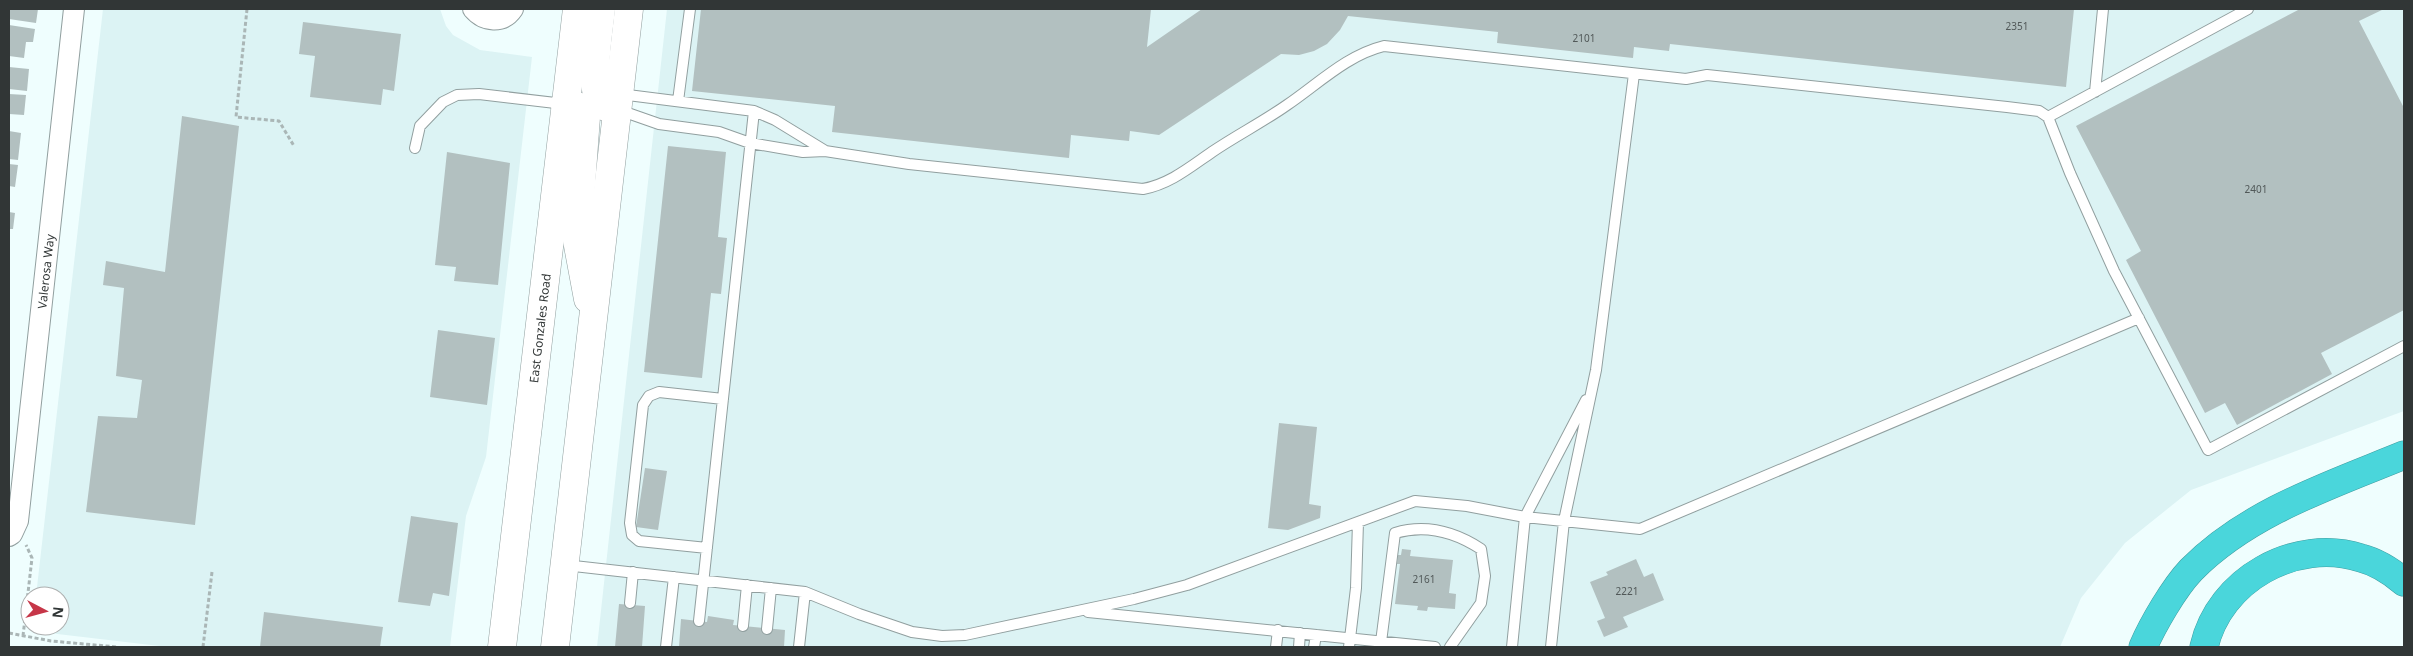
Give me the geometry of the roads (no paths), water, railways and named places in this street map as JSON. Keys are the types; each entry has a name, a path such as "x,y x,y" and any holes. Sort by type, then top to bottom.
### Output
{"highway":[{"path":"2143,647 2190,571 2220,545 2264,516 2336,482 2404,455"},
{"path":"2204,647 2208,630 2225,600 2247,579 2272,564 2294,557 2329,552 2362,558 2390,571 2404,582"}],"main road":[{"name":"East Gonzales Road","path":"502,647 564,104 577,9"},
{"path":"601,9 595,63 597,90 600,102 605,107 618,102"},
{"path":"554,647 629,9"},
{"path":"564,104 580,107 586,117 577,240 593,321"}],"street":[{"name":"Valerosa Way","path":"10,535 18,521 74,9"},
{"path":"473,9 480,16 496,20 504,18 513,9"}],"lane":[{"path":"678,101 690,9"},
{"path":"2095,92 2104,9"},
{"path":"2048,117 2248,9"},
{"path":"618,102 659,124 719,132 750,143 803,152 825,151 909,164 1142,189 1158,186 1169,181 1286,106 1343,65 1384,46 1634,74 1686,79 1707,75 2039,111 2048,117 2070,173 2114,271 2208,450 2404,346"},
{"path":"1551,647 1564,521 1596,370 1634,74"},
{"path":"414,148 420,126 443,102 457,95 479,94 564,104"},
{"path":"618,102 678,101 754,112 775,120 825,151"},
{"path":"699,621 754,112"},
{"path":"565,565 805,592 859,614 912,632 942,636 965,635 1187,585 1414,501 1467,506 1525,516 1640,529 2139,318"},
{"path":"707,548 640,541 632,535 630,523 643,405 648,396 659,392 723,399"},
{"path":"1512,647 1525,516 1590,395"},
{"path":"1350,643 1356,588 1358,522"},
{"path":"1381,642 1395,533 1411,528 1462,537 1481,549 1485,576 1480,603 1450,647"},
{"path":"630,603 633,572"},
{"path":"666,647 674,577"},
{"path":"743,626 747,585"},
{"path":"767,629 772,588"},
{"path":"800,647 805,592"},
{"path":"1078,611 1278,630 1316,635 1350,643 1381,642 1435,647"},
{"path":"1276,647 1278,630"},
{"path":"1299,647 1300,633"},
{"path":"1314,647 1316,635"}]}
